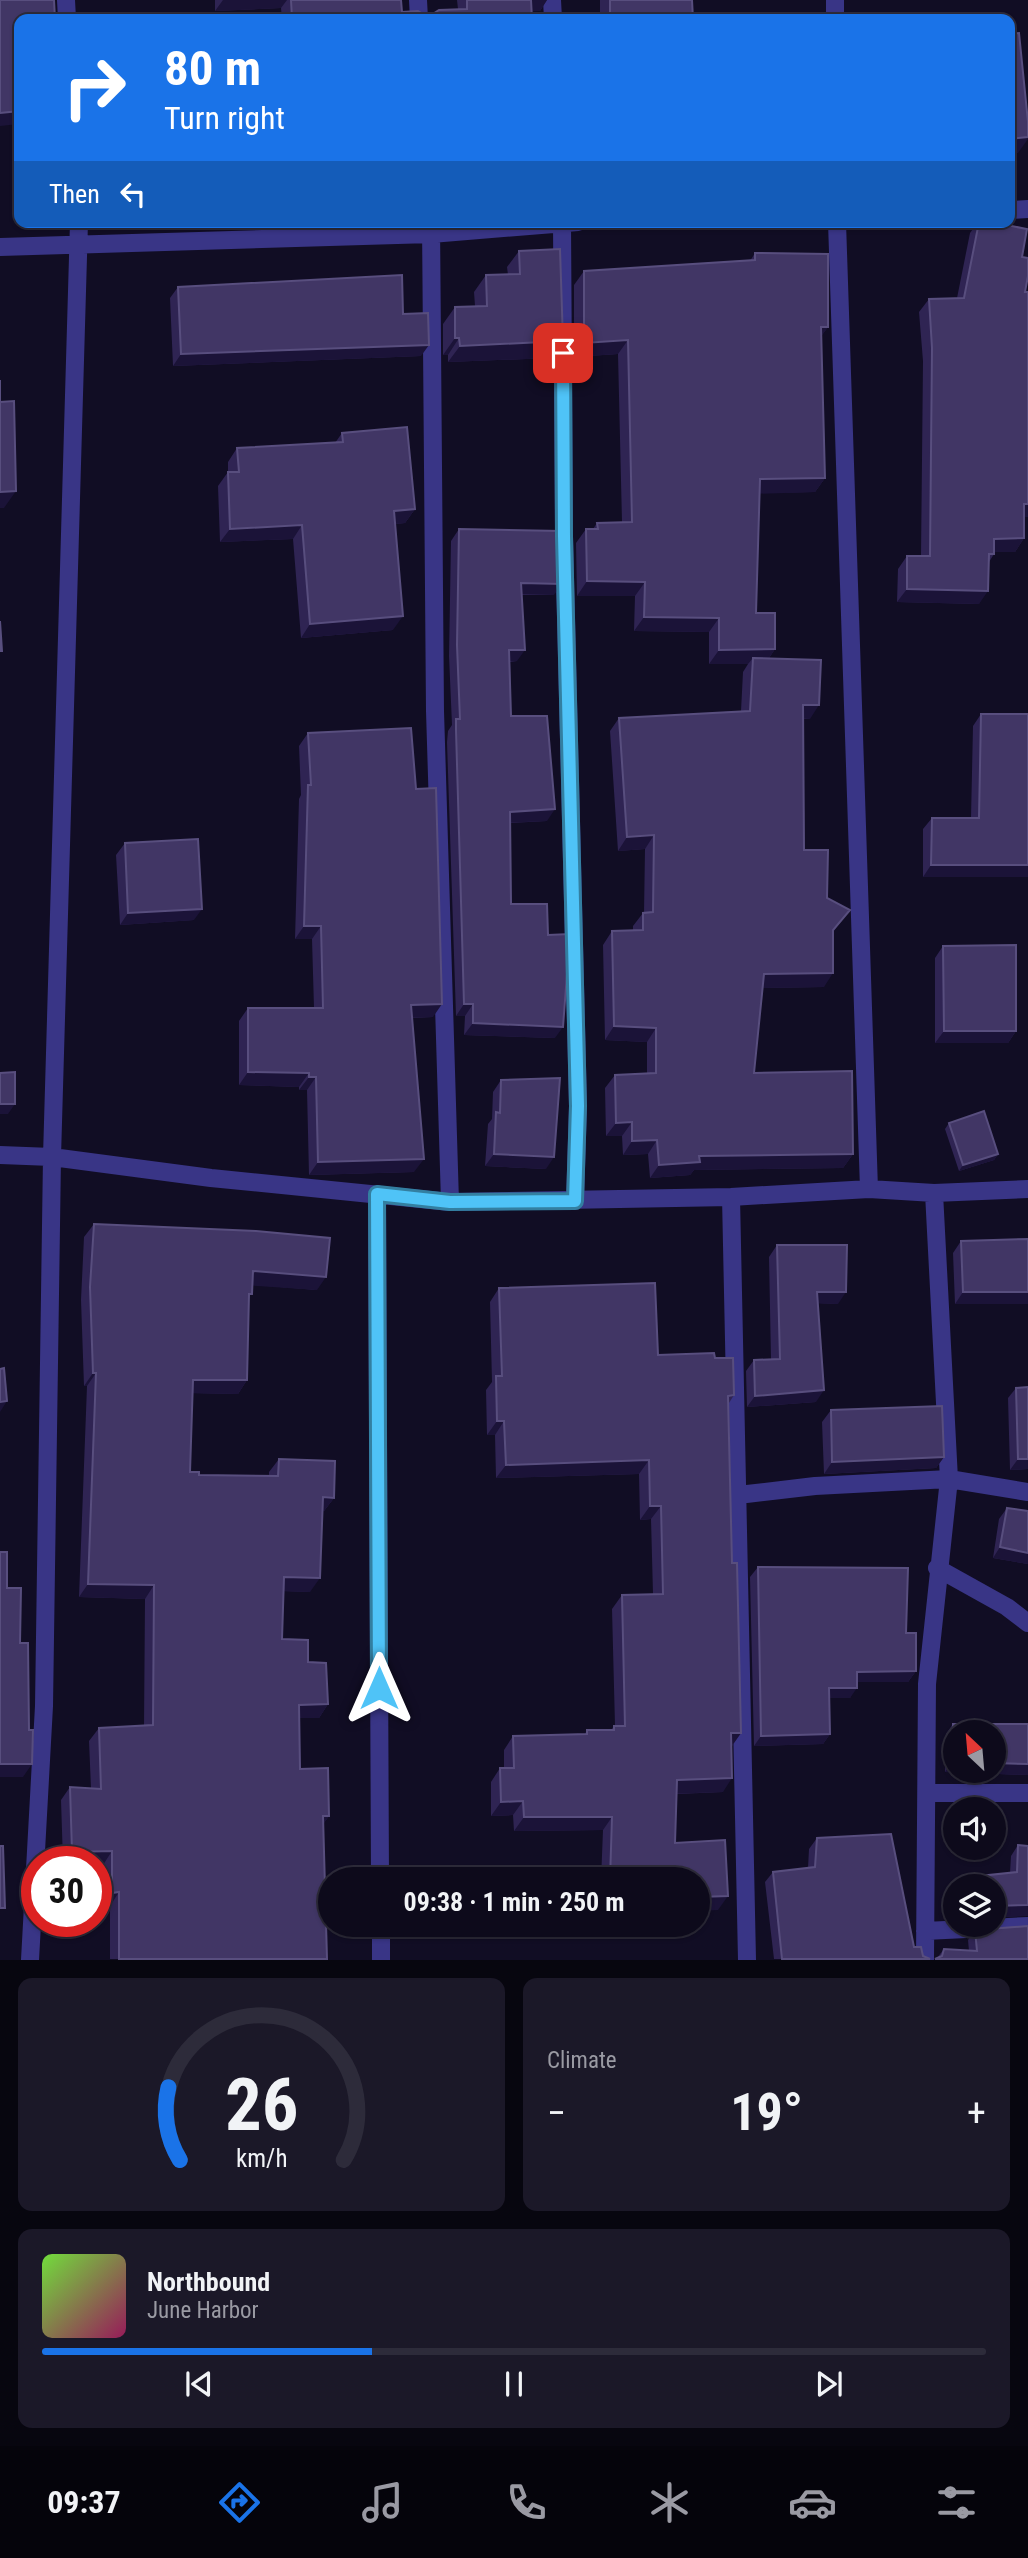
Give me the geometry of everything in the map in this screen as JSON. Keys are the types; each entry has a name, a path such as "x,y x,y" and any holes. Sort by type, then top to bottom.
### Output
{"street":[{"path":"30,1959 44,1706 52,1157 79,228"},
{"path":"0,247 80,246 431,228 436,711 450,1202"},
{"path":"562,228 564,536 578,1106 575,1201"},
{"path":"837,228 869,1189"},
{"path":"0,1155 52,1157 211,1178 450,1202 731,1197 869,1189 934,1193 1028,1189"},
{"path":"925,1959 927,1684 937,1568 949,1479 934,1193"},
{"path":"377,1194 380,1867"},
{"path":"731,1197 747,1959"},
{"path":"738,1495 815,1486 949,1479 1028,1492"},
{"path":"937,1568 1007,1607 1028,1623"},
{"path":"928,1793 1028,1793"},
{"path":"925,1931 1028,1926"},
{"path":"380,1937 381,1959"}],"building":[{"path":"0,0 54,0 55,14 14,14 14,112 0,113"},
{"path":"291,0 401,0 402,12 418,11 423,14 292,14"},
{"path":"467,0 531,0 532,14 433,14 439,10 467,9"},
{"path":"610,0 692,0 693,14 610,14"},
{"path":"1015,33 1019,33 1028,137 1015,138"},
{"path":"978,228 1027,229 1022,257 1028,258 1025,292 1028,292 1028,504 1024,504 1024,538 994,539 994,554 989,554 988,591 907,589 907,556 930,556 932,348 929,299 964,298"},
{"path":"560,249 563,341 460,346 459,338 455,338 455,307 487,306 486,275 520,274 519,251"},
{"path":"755,253 828,254 828,327 821,327 825,478 760,479 756,613 775,613 775,649 719,650 719,618 644,617 645,582 587,581 586,529 598,529 597,523 632,522 628,340 584,343 584,271 755,260"},
{"path":"402,275 403,314 428,313 429,345 181,354 178,287"},
{"path":"14,401 16,491 0,492 0,402"},
{"path":"407,427 415,509 394,511 403,616 310,624 302,525 230,529 228,472 239,472 237,448 343,442 342,433"},
{"path":"459,529 561,531 562,584 521,583 525,650 509,650 511,716 547,716 555,809 510,812 511,904 547,904 548,935 570,934 563,1027 473,1023 473,1004 464,1004 456,730 456,719 460,719 457,645"},
{"path":"753,658 821,660 819,705 803,705 804,850 828,850 827,898 850,910 833,930 833,973 764,974 754,1073 852,1071 853,1154 699,1156 700,1162 659,1165 657,1140 632,1141 632,1122 616,1123 615,1075 656,1073 656,1028 614,1026 612,931 643,930 643,913 653,912 654,835 627,837 619,718 750,711"},
{"path":"981,714 1028,714 1028,865 931,865 932,818 979,818"},
{"path":"411,728 416,789 436,788 442,1004 411,1005 424,1159 318,1162 316,1077 309,1077 309,1073 248,1072 248,1008 323,1008 321,926 304,926 308,785 311,785 308,733"},
{"path":"198,839 202,909 128,913 125,843"},
{"path":"1016,945 1016,1031 944,1031 943,946"},
{"path":"15,1072 15,1104 0,1104 0,1073"},
{"path":"560,1078 554,1157 494,1154 496,1112 500,1113 501,1080"},
{"path":"984,1111 998,1154 963,1165 949,1123"},
{"path":"94,1224 256,1231 330,1238 326,1277 253,1271 252,1294 249,1294 247,1380 193,1380 190,1472 199,1472 199,1475 278,1476 279,1459 335,1461 334,1498 323,1497 320,1578 284,1577 282,1639 308,1640 308,1662 326,1663 328,1704 299,1705 300,1769 328,1768 329,1816 323,1816 324,1867 318,1867 318,1937 326,1937 327,1959 119,1959 119,1892 112,1893 112,1846 72,1846 70,1787 101,1789 99,1728 153,1725 154,1585 88,1584 96,1373 93,1373 90,1287"},
{"path":"1028,1239 1028,1292 963,1292 961,1241"},
{"path":"777,1245 847,1245 846,1292 817,1292 824,1390 755,1396 754,1360 780,1359"},
{"path":"655,1283 658,1355 714,1353 715,1358 733,1358 734,1395 728,1396 732,1563 737,1563 741,1733 731,1733 732,1778 677,1780 675,1843 725,1840 728,1896 710,1897 710,1867 610,1867 612,1817 524,1817 523,1801 501,1802 500,1768 514,1768 513,1736 587,1734 587,1730 614,1730 614,1726 625,1726 622,1595 663,1594 661,1506 650,1506 649,1460 506,1465 504,1421 497,1421 496,1376 502,1376 499,1288"},
{"path":"4,1368 7,1401 0,1402 0,1369"},
{"path":"1028,1387 1028,1459 1018,1459 1016,1388"},
{"path":"942,1406 944,1457 832,1462 831,1410"},
{"path":"1007,1508 1028,1511 1028,1553 1000,1547"},
{"path":"0,1552 7,1552 7,1588 21,1588 20,1643 28,1643 29,1730 33,1730 32,1764 0,1764"},
{"path":"758,1567 908,1568 906,1633 916,1633 916,1671 857,1672 857,1688 829,1688 830,1734 761,1736"},
{"path":"1006,1724 1028,1724 1028,1764 1006,1763"},
{"path":"891,1834 914,1947 921,1947 923,1956 930,1959 782,1959 773,1872 815,1867 817,1838"},
{"path":"1018,1845 1028,1846 1028,1905 1006,1906 1006,1874 998,1874 1017,1872"},
{"path":"0,1846 3,1846 5,1908 0,1908"},
{"path":"1028,1926 1028,1959 935,1959 942,1956 944,1949 977,1951 976,1937 1006,1937 1006,1928"}],"route":[{"path":"379,1688 377,1194 450,1202 575,1201 578,1106 564,536 563,353"}]}
